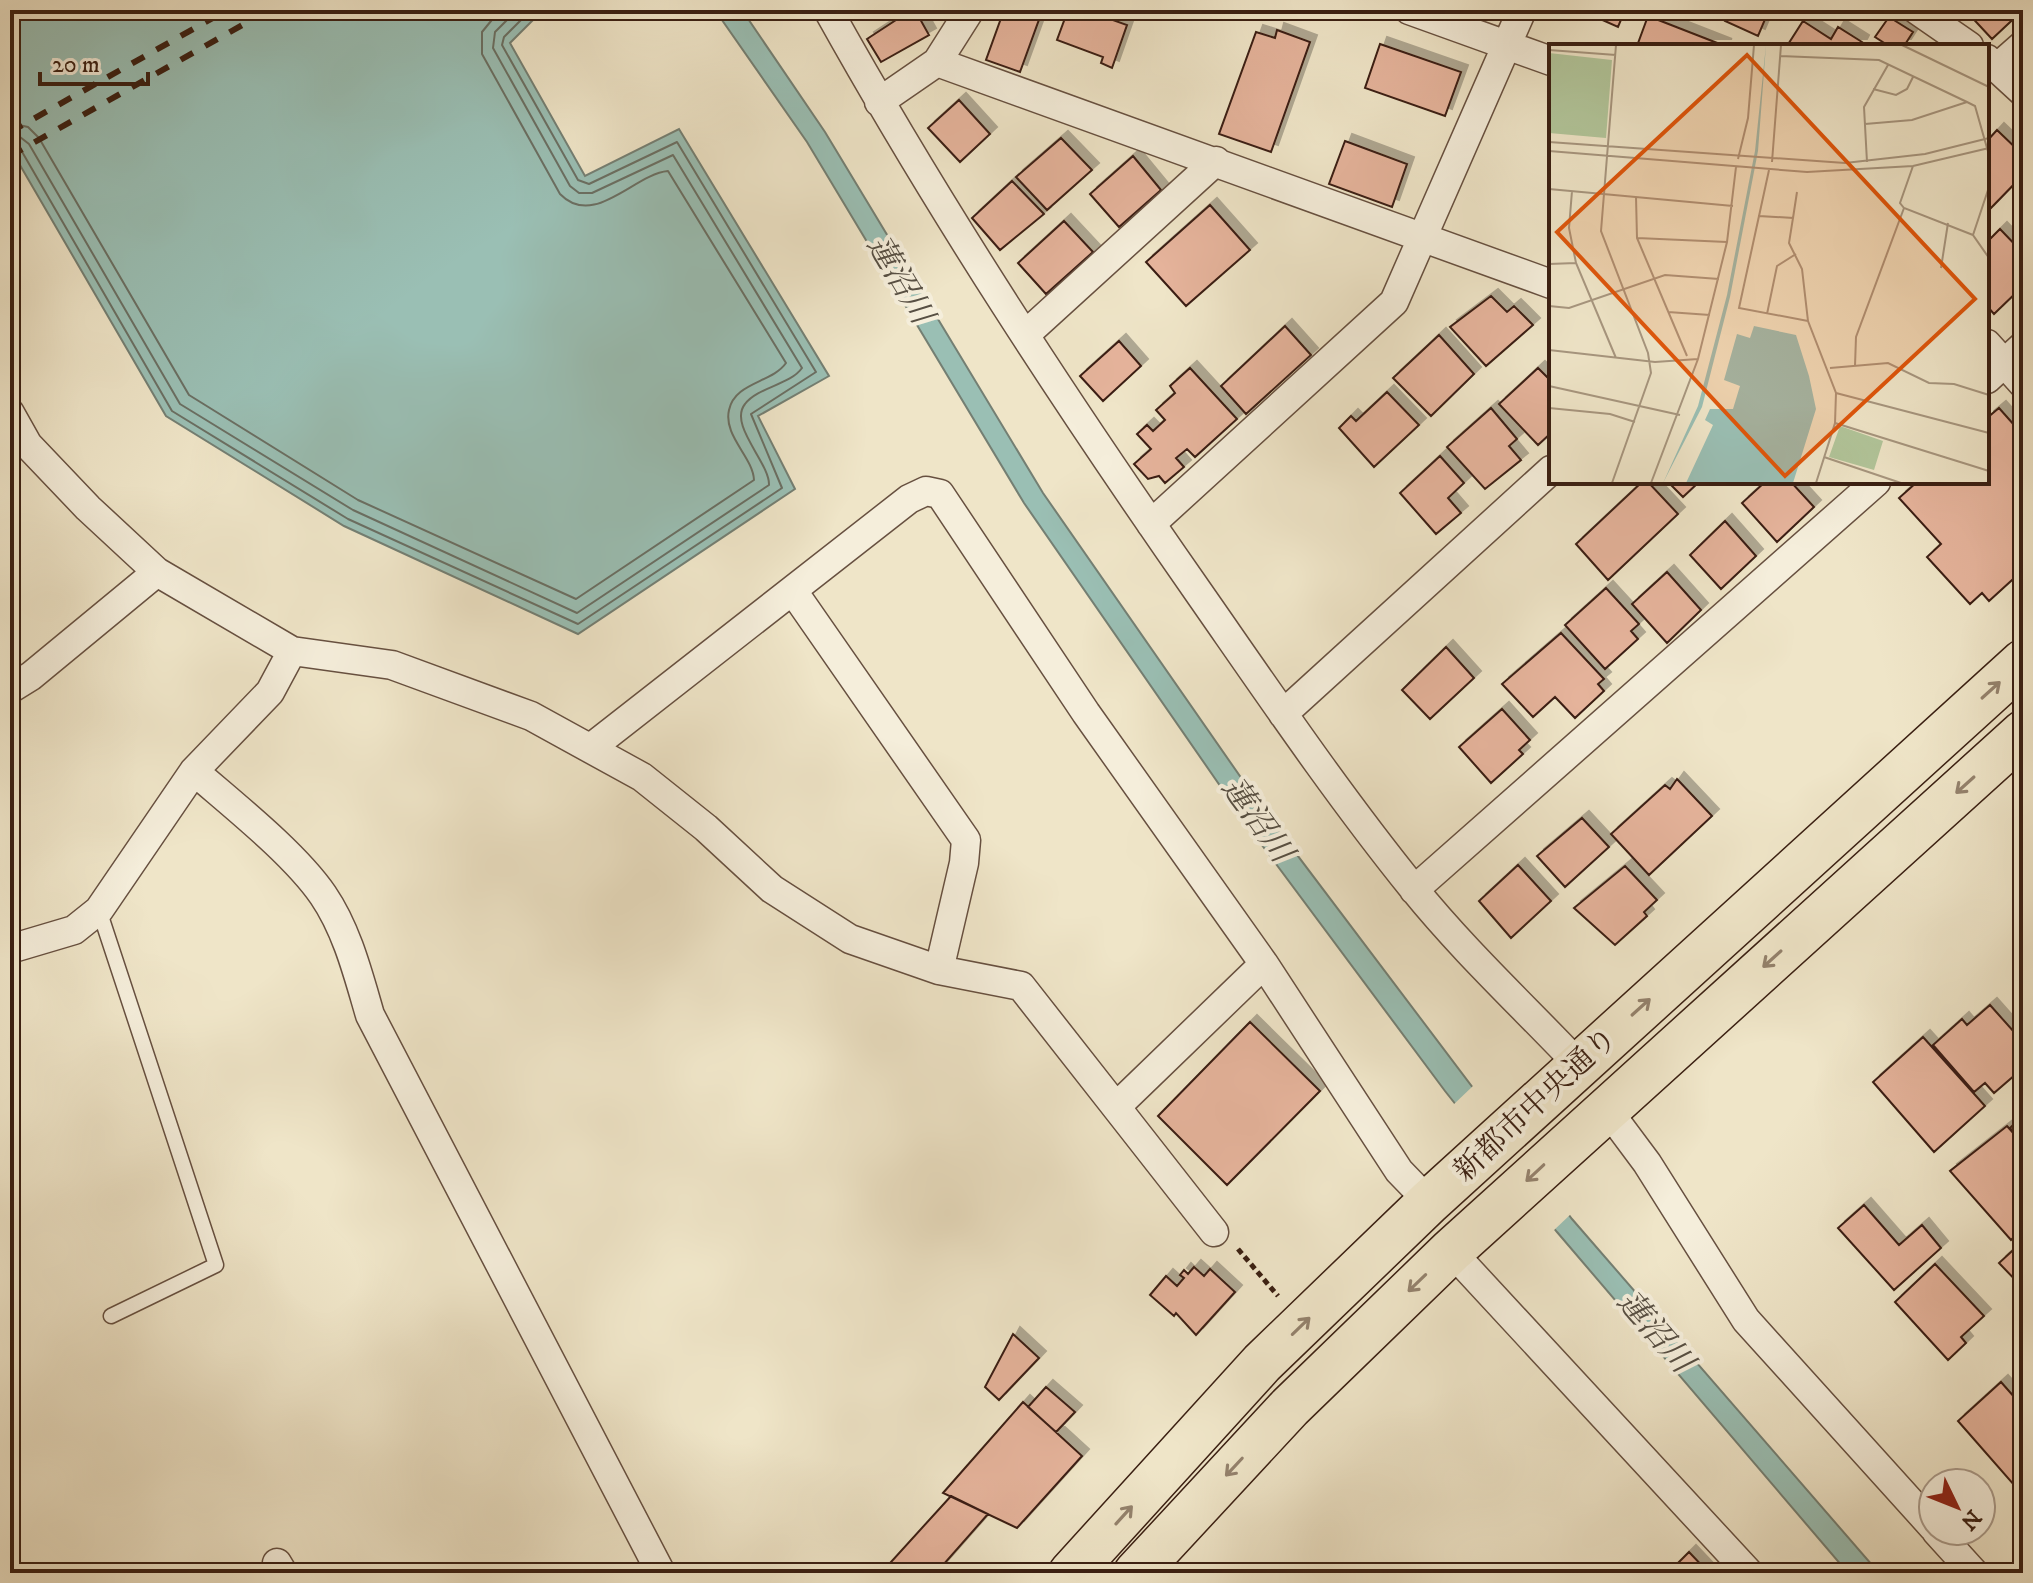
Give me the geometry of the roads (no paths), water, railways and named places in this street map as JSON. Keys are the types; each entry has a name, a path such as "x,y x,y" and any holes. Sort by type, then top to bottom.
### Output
{"main road":[{"name":"新都市中央通り","path":"1071,1573 1262,1363 1444,1188 2023,662"},
{"name":"新都市中央通り","path":"1136,1573 1290,1407 1494,1210 2023,733"}],"street":[{"path":"828,10 879,102 1025,335 1283,714 1414,890 1578,1064"},
{"path":"879,102 937,62 970,10"},
{"path":"1409,10 1549,60"},
{"path":"1151,524 1394,302 1522,10"},
{"path":"1917,10 1966,44"},
{"path":"2023,45 1993,63 2023,92"},
{"path":"937,62 1549,283"},
{"path":"1025,335 1216,161"},
{"path":"2000,358 2023,384"},
{"path":"10,413 19,450 157,572 292,651 392,665 531,716 642,777 706,828 772,889 850,939 939,970 1021,986 1214,1232"},
{"path":"1283,714 1549,472"},
{"path":"1414,890 1860,487"},
{"path":"592,747 909,499 926,491 940,494 1086,713 1264,964 1399,1171 1444,1188"},
{"path":"10,689 31,676 157,572"},
{"path":"793,591 966,840 964,863 939,970"},
{"path":"10,949 74,930 99,910 194,771 270,692 292,651"},
{"path":"194,771 264,833 323,895 352,952 370,1015 661,1573"},
{"path":"1116,1107 1264,964"},
{"path":"1591,1121 1647,1163 1746,1320 1917,1509"},
{"path":"1451,1251 1749,1573"},
{"path":"1951,1547 1974,1573"}],"lane":[{"path":"99,910 216,1265 111,1316"}],"water":[{"path":"10,10 543,10 510,43 585,176 679,129 829,376 758,416 795,489 578,634 344,526 166,416 10,148"},
{"name":"蓮沼川","path":"715,10 742,10 825,132 1043,493 1267,815 1572,1219 1879,1573 1848,1573 1557,1232 1445,1091 1250,829 1024,503 807,142"}],"railway":[{"path":"10,132 227,10"},
{"path":"10,156 269,10"}]}
